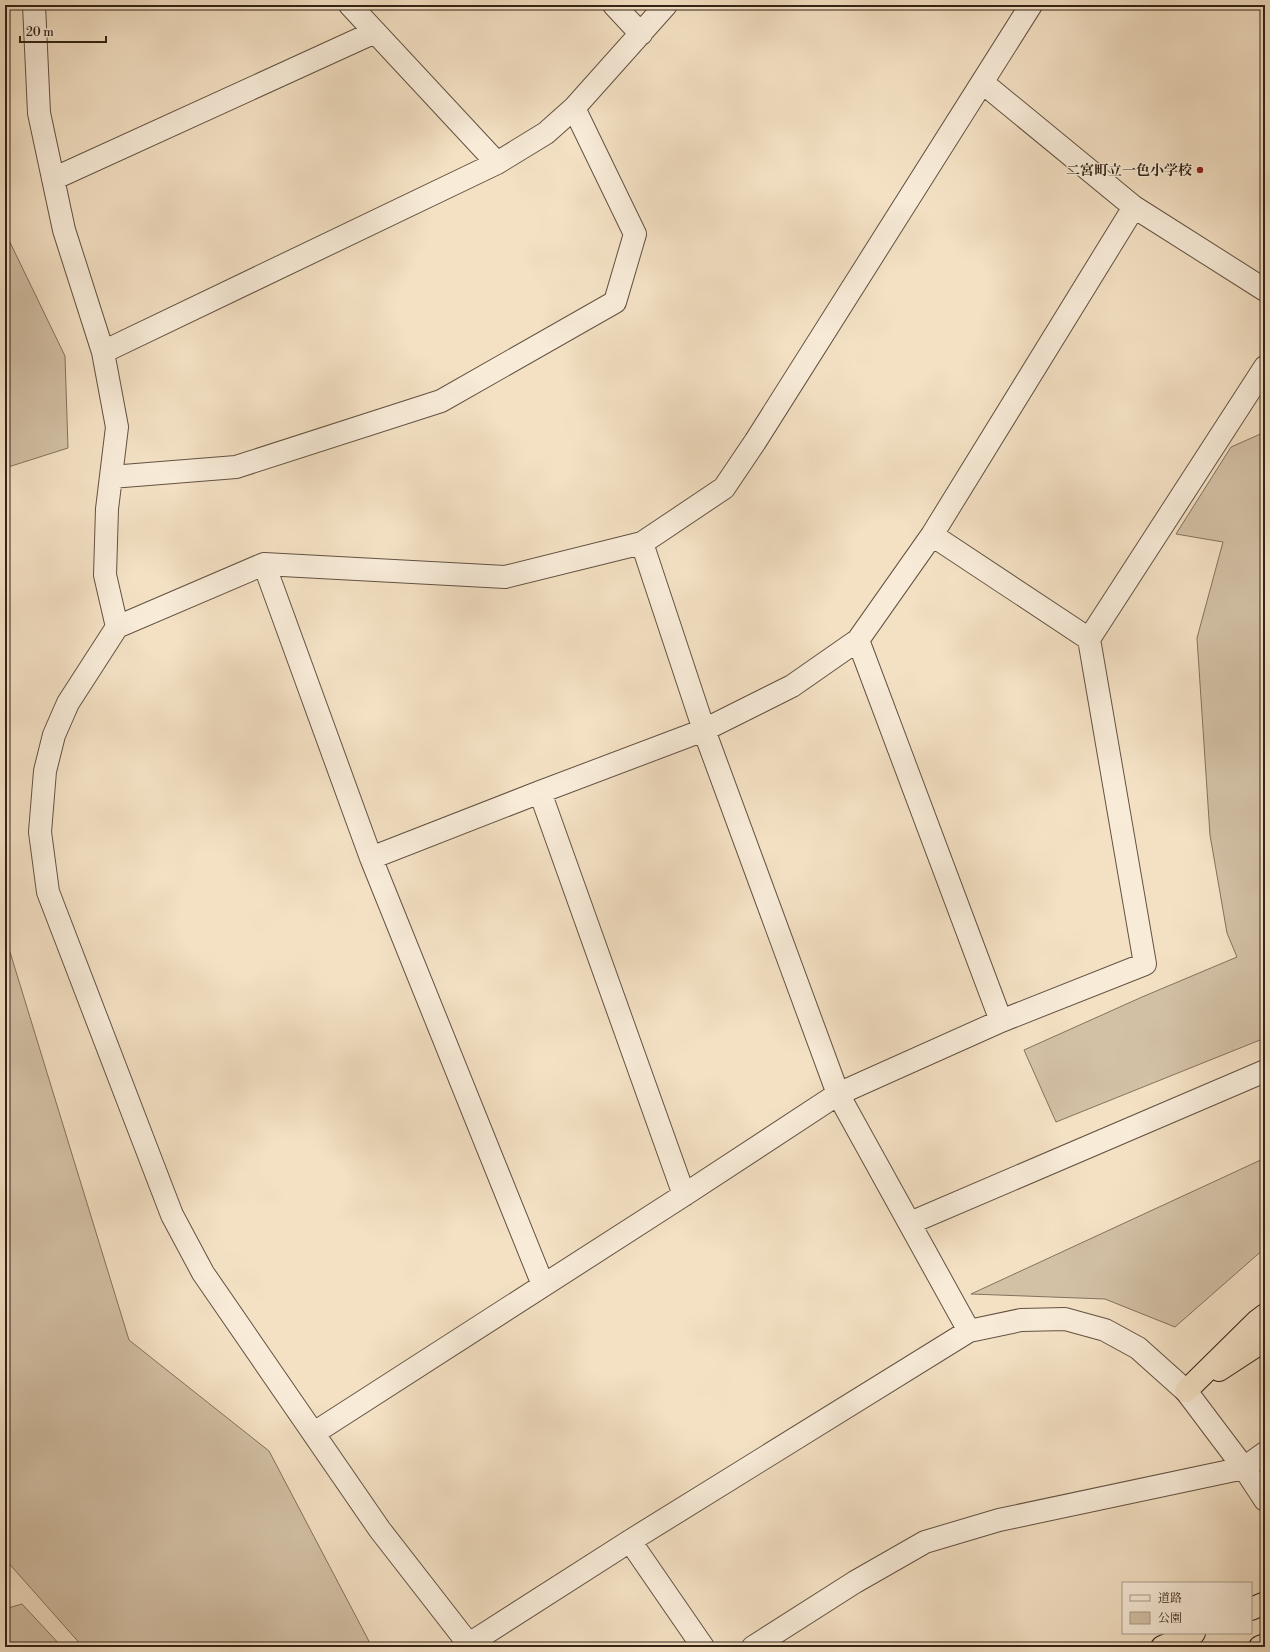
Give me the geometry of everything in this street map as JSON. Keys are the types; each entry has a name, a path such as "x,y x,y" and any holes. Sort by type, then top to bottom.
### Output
{"highway":[{"path":"1186,1391 1256,1321 1265,1315"},
{"path":"1186,1391 1265,1340"},
{"path":"1252,1609 1265,1603"},
{"path":"1162,1647 1192,1634"},
{"path":"1260,1647 1265,1645"}],"street":[{"path":"34,5 39,113 64,230 102,352 117,427 107,509 105,575 117,627"},
{"path":"350,5 496,163"},
{"path":"614,5 641,34"},
{"path":"102,352 496,163 546,133 574,108 666,5"},
{"path":"1031,5 983,83 724,488 642,543 505,577 264,564 117,627 68,703 54,735 46,771 40,832 48,892 172,1215 203,1273 380,1530 470,1646 630,1541 969,1331 1021,1320 1065,1319 1105,1330 1138,1348 1186,1391 1244,1468 1265,1500"},
{"path":"53,179 375,32"},
{"path":"983,83 1134,207 1265,290"},
{"path":"111,477 236,467 441,401 614,302 635,234 574,108"},
{"path":"371,858 704,730 792,686 858,640 932,535 1134,207"},
{"path":"314,1433 838,1094 1001,1021 1145,964 1089,639 1265,366"},
{"path":"932,535 1089,639"},
{"path":"642,543 704,730 838,1094 969,1331"},
{"path":"264,564 371,858 543,1286"},
{"path":"858,640 1001,1021"},
{"path":"540,792 684,1195"},
{"path":"910,1224 1265,1071"},
{"path":"753,1647 855,1582 925,1542 999,1520 1244,1468 1265,1454"},
{"path":"630,1541 703,1647"}],"green space":[{"path":"5,232 65,356 68,448 5,468"},
{"path":"1265,432 1265,1038 1056,1122 1024,1050 1142,997 1237,957 1227,933 1210,835 1197,638 1223,542 1176,534 1231,447"},
{"path":"5,939 129,1340 269,1451 372,1647 83,1647 5,1559"},
{"path":"1265,1158 1265,1248 1175,1327 1105,1299 971,1294"},
{"path":"22,1604 62,1647 5,1647 5,1609"}],"place":[{"name":"二宮町立一色小学校","path":"1200,170"}]}
